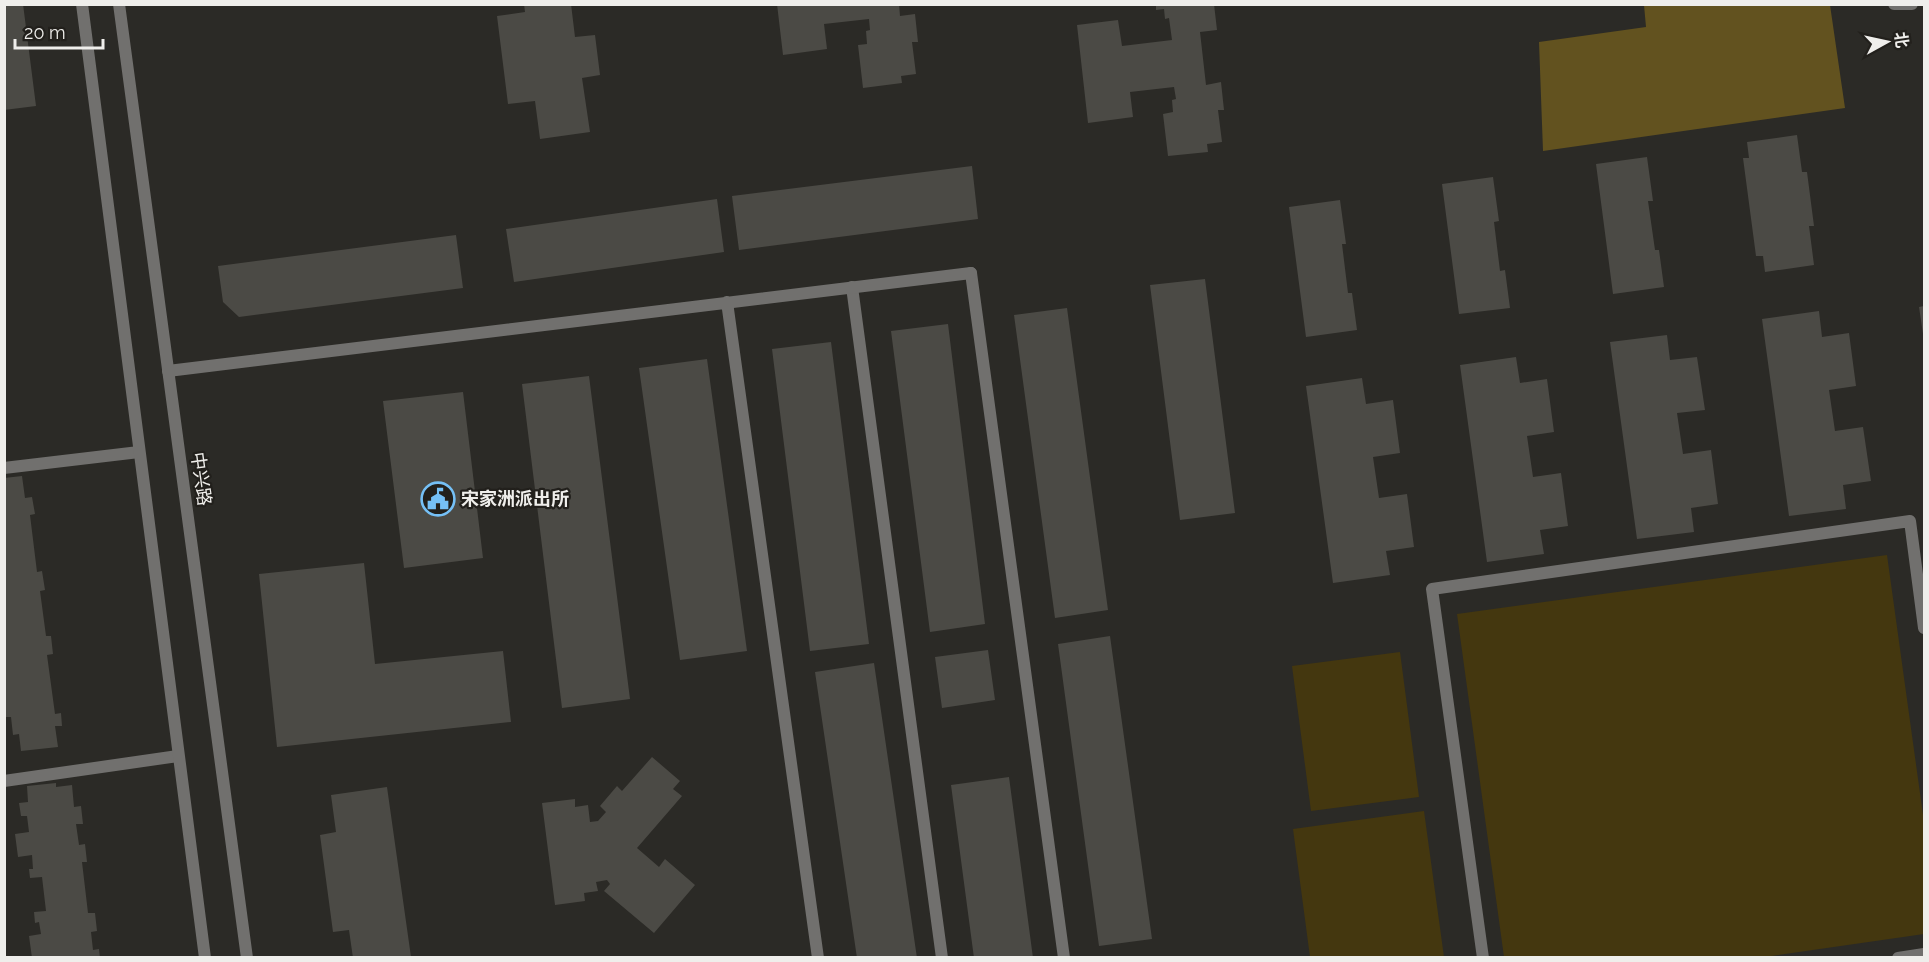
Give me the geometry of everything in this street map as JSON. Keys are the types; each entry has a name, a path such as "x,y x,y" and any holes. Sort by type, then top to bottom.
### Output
{"street":[{"path":"82,4 205,957"},
{"name":"中兴路","path":"119,4 247,957"},
{"path":"1894,4 1912,4"},
{"path":"168,371 971,273 1064,957"},
{"path":"852,287 942,957"},
{"path":"727,303 818,957"},
{"path":"4,468 139,452"},
{"path":"1483,957 1432,589 1911,521 1924,628"},
{"path":"4,781 178,756"},
{"path":"1898,957 1924,954"}],"shaded area":[{"path":"1644,5 1830,5 1845,108 1543,151 1539,42 1646,27"},
{"path":"1887,555 1924,822 1924,934 1758,958 1504,957 1457,614"},
{"path":"1400,652 1419,797 1311,811 1292,666"},
{"path":"1424,811 1444,957 1310,957 1293,829"}],"building":[{"path":"4,4 23,4 36,106 4,110"},
{"path":"524,4 571,4 575,37 595,35 600,75 582,78 590,132 540,139 535,101 508,104 497,16 525,12"},
{"path":"777,4 899,4 900,16 915,14 918,42 912,42 916,74 901,76 902,83 863,88 858,45 867,44 866,31 870,30 869,19 824,24 827,49 783,55"},
{"path":"1156,4 1214,4 1217,30 1200,32 1206,85 1221,82 1224,110 1218,110 1222,142 1207,144 1208,152 1168,156 1163,114 1173,112 1172,100 1176,99 1174,87 1130,92 1133,117 1088,123 1077,25 1118,20 1122,46 1172,40 1169,18 1165,19 1164,9 1156,10"},
{"path":"1797,135 1802,172 1807,172 1814,226 1809,226 1814,265 1765,272 1763,256 1756,256 1743,158 1749,158 1747,142"},
{"path":"1647,157 1653,201 1648,201 1655,250 1659,250 1664,287 1613,294 1596,164"},
{"path":"972,166 978,219 739,250 732,196"},
{"path":"1493,177 1499,221 1494,222 1500,271 1505,270 1510,308 1459,314 1442,184"},
{"path":"717,199 724,252 514,282 506,229"},
{"path":"1340,200 1346,244 1342,244 1348,293 1352,293 1357,330 1306,337 1289,207"},
{"path":"456,235 463,288 239,317 223,302 218,266"},
{"path":"1205,279 1235,513 1180,520 1150,285"},
{"path":"1924,306 1924,334 1923,334 1919,307"},
{"path":"1067,308 1108,610 1055,618 1014,315"},
{"path":"1819,311 1822,337 1849,333 1856,386 1829,390 1835,431 1863,427 1871,481 1843,485 1846,509 1789,516 1762,319"},
{"path":"948,324 985,624 930,632 891,331"},
{"path":"1667,335 1670,360 1697,357 1705,410 1677,413 1683,454 1711,450 1718,504 1691,508 1694,532 1637,539 1610,342"},
{"path":"831,342 869,644 810,651 772,349"},
{"path":"1516,357 1520,383 1547,379 1554,432 1527,436 1533,477 1561,473 1568,526 1540,530 1544,554 1487,562 1460,365"},
{"path":"707,359 747,651 680,660 639,368"},
{"path":"589,376 630,699 562,708 522,384"},
{"path":"1362,378 1366,404 1393,400 1400,453 1373,457 1379,498 1407,494 1414,547 1386,551 1390,575 1333,583 1306,386"},
{"path":"463,392 483,558 404,568 383,401"},
{"path":"22,476 25,498 32,497 35,514 30,515 37,572 42,571 45,590 40,591 46,636 51,636 53,654 47,655 55,714 61,713 62,726 55,726 58,747 21,751 19,734 13,735 11,717 4,717 4,478"},
{"path":"364,563 375,664 503,651 511,722 277,747 259,574"},
{"path":"1110,636 1152,939 1099,946 1058,644"},
{"path":"988,650 995,700 942,708 935,657"},
{"path":"874,663 917,958 857,958 815,672"},
{"path":"652,757 680,781 673,789 682,796 637,848 659,867 665,859 695,885 654,933 604,891 610,884 607,880 596,882 598,891 584,893 585,901 555,905 542,803 575,799 575,807 588,805 590,822 598,821 606,812 600,806 617,786 622,791"},
{"path":"1009,777 1033,958 974,958 951,785"},
{"path":"56,783 56,787 72,785 74,807 81,806 83,824 76,824 79,845 85,844 87,862 82,862 88,913 95,913 97,931 91,932 93,950 99,949 100,958 32,958 29,936 41,934 39,922 35,923 34,912 46,911 42,877 30,878 29,869 33,869 32,855 18,857 15,834 29,832 27,816 21,816 19,803 28,802 27,786"},
{"path":"387,787 411,957 353,958 349,930 333,932 320,835 336,832 331,795"}],"place":[{"name":"宋家洲派出所","path":"438,499"}]}
